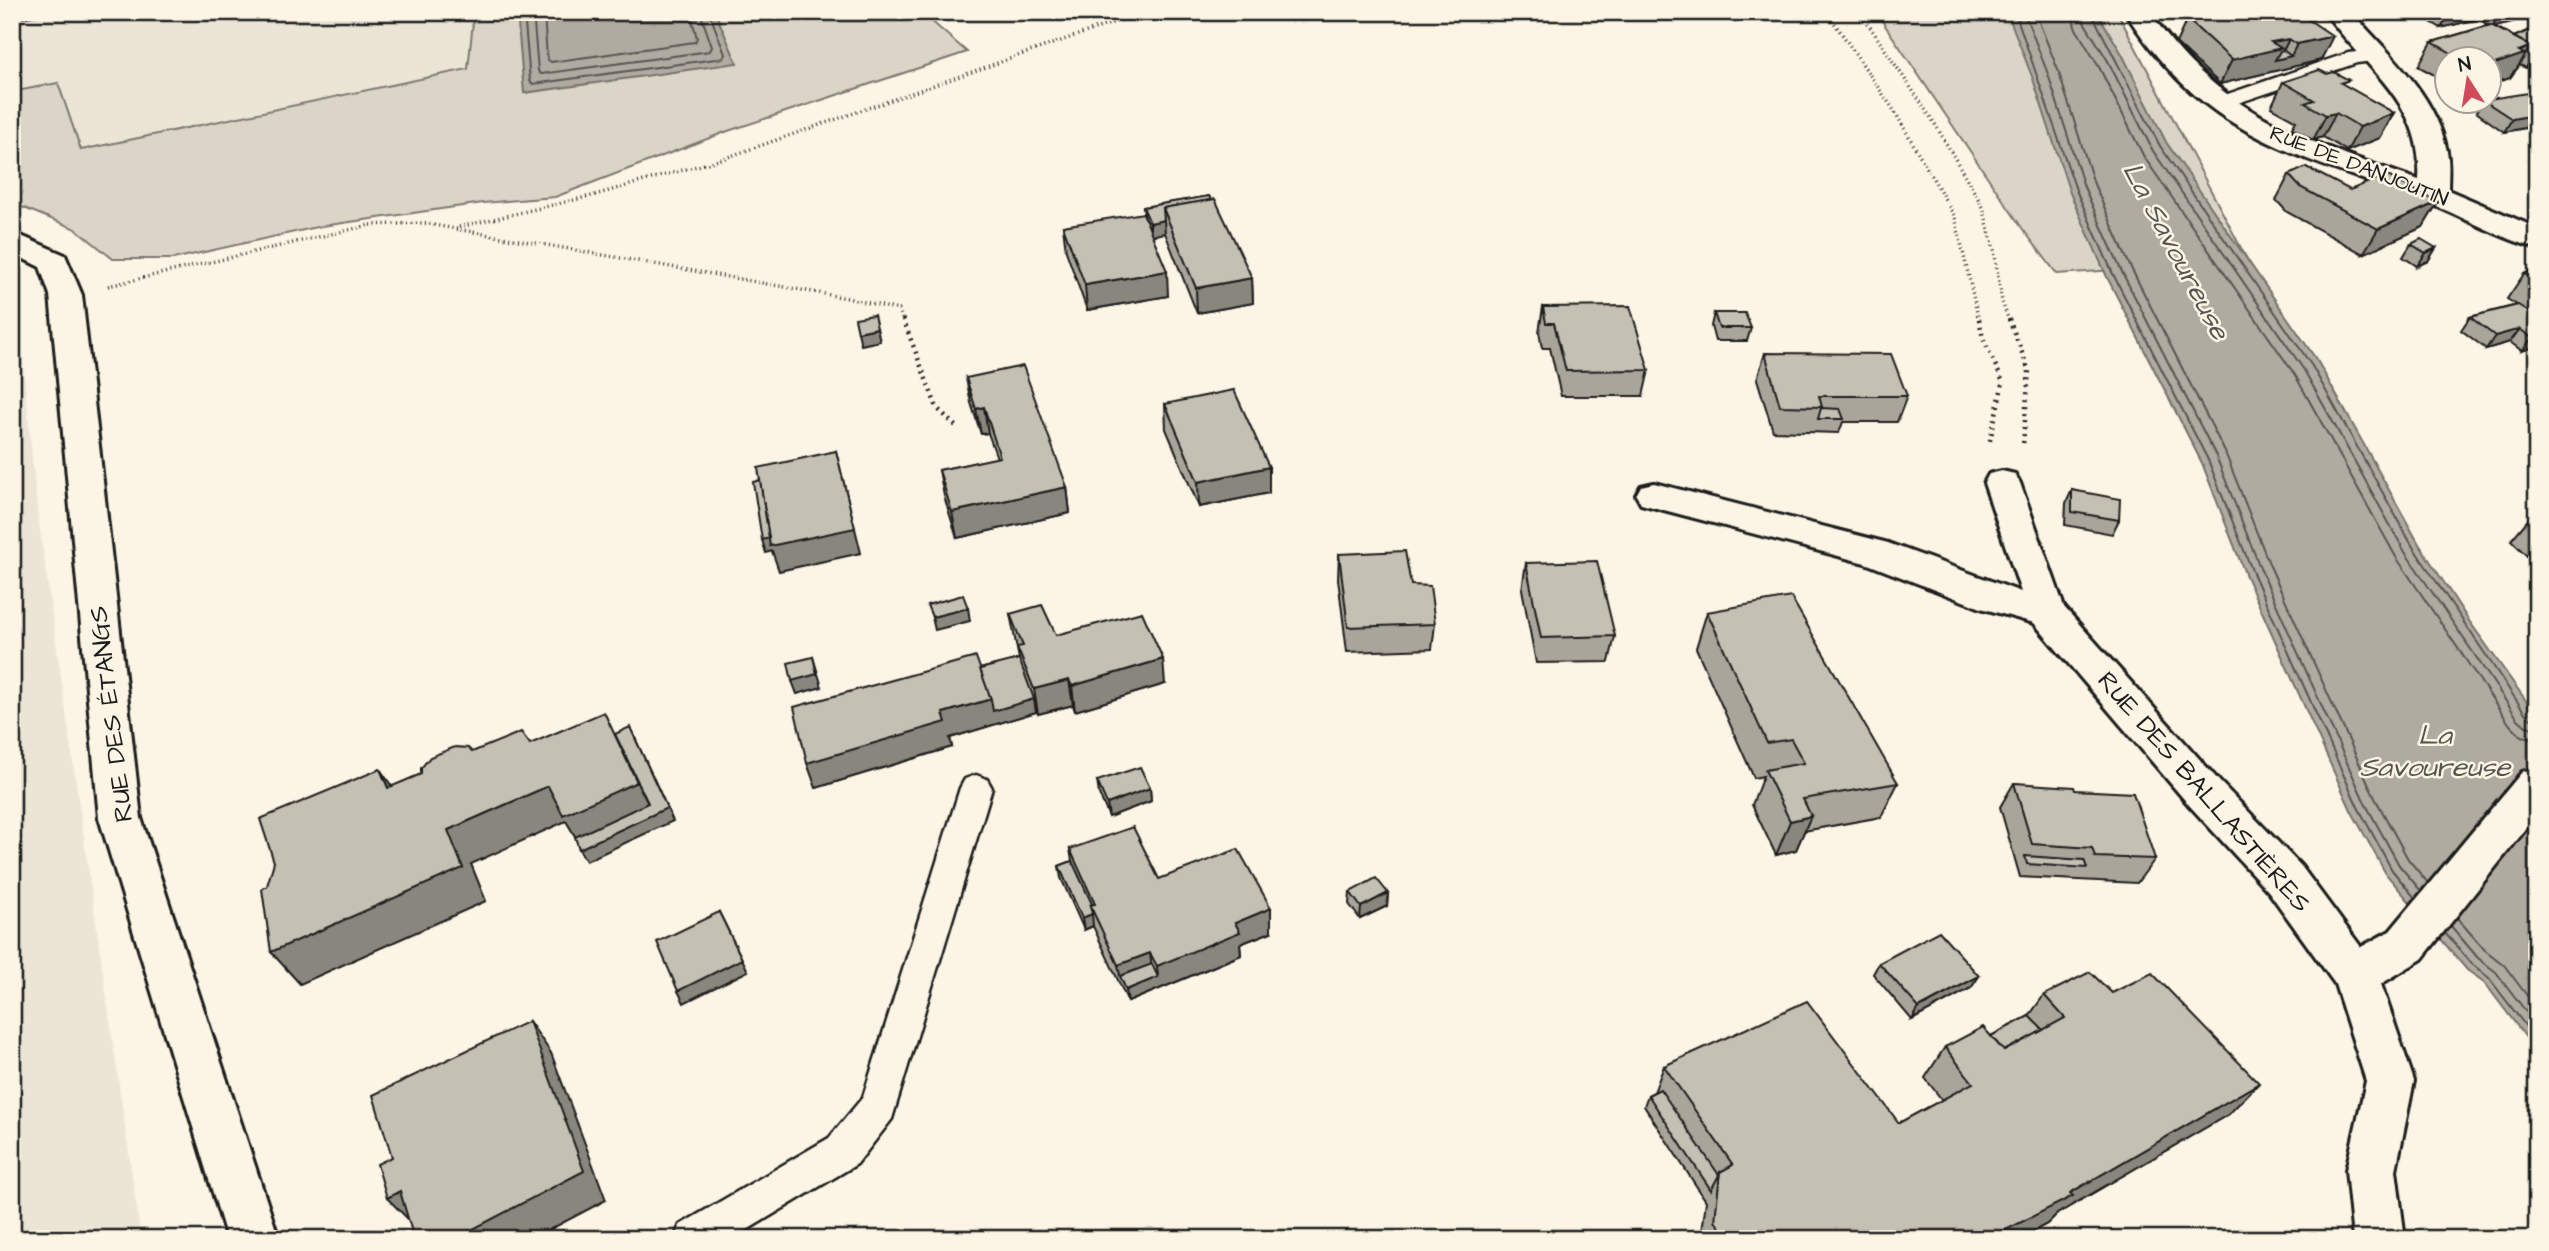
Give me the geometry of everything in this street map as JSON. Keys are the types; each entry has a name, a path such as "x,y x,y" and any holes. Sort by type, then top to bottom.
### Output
{"street":[{"name":"RUE DE DANJOUTIN","path":"2137,12 2151,35 2197,85 2264,131 2348,165 2433,194 2537,239"},
{"path":"2337,12 2400,86 2426,125 2435,166 2433,194"},
{"name":"RUE DES ÉTANGS","path":"12,241 54,262 66,295 120,818 253,1239"},
{"name":"RUE DES BALLASTIÈRES","path":"2002,483 2048,613 2204,793 2285,879 2355,975 2390,1081 2371,1170 2379,1239"},
{"path":"1654,495 1875,552 1994,598 2048,613"},
{"path":"2355,975 2406,945 2537,784"}],"lane":[{"path":"2223,102 2356,57 2374,56"},
{"path":"694,1239 843,1151 879,1106 976,788"}],"path":[{"path":"455,228 552,208 722,159 1144,12"},
{"path":"1827,12 1895,112 1955,217 1983,338 2003,382 1989,444 2002,483"},
{"path":"1860,12 1935,124 1983,207 2003,302 2029,371 2024,443 2002,483"},
{"path":"66,295 370,225 422,223 833,295 899,310 937,408 958,428"}],"shaded area":[{"path":"12,12 474,12 468,69 81,150 58,84 12,92"},
{"path":"474,12 921,12 967,52 728,131 555,197 483,203 322,226 173,259 113,259 76,229 12,203 12,92 58,83 81,150 468,69"},
{"path":"1876,12 2117,12 2248,261 2057,274 2022,228"},
{"path":"12,294 17,299 37,509 141,1239 12,1239"}],"water":[{"path":"517,12 715,12 737,63 524,93"},
{"name":"La Savoureuse","path":"2007,12 2097,12 2122,54 2166,142 2318,362 2419,544 2467,618 2537,716 2537,1052 2484,982 2467,970 2386,874 2351,810 2246,576 2202,463 2107,277 2070,193 2033,79"}],"building":[{"path":"2197,12 2210,12 2213,14 2201,16"},
{"path":"2221,12 2297,12 2333,36 2297,44 2289,39 2271,42 2281,48 2232,60 2187,19"},
{"path":"2491,25 2531,46 2519,51 2524,54 2504,61 2504,46 2439,46 2432,42"},
{"path":"2537,27 2537,54 2534,55 2527,52 2531,46 2514,37"},
{"path":"2283,50 2291,56 2275,60 2280,51"},
{"path":"2319,70 2327,74 2334,72 2349,80 2341,83 2394,113 2360,127 2336,113 2326,115 2305,103 2314,100 2283,82"},
{"path":"2537,93 2537,118 2534,115 2512,119 2504,114 2504,97"},
{"path":"2306,167 2350,190 2386,175 2438,202 2378,229 2300,187 2289,175"},
{"path":"1209,196 1211,200 1163,208 1164,220 1150,223 1143,207"},
{"path":"1215,199 1252,278 1196,288 1163,208"},
{"path":"1143,213 1167,271 1085,285 1063,226"},
{"path":"2421,239 2436,248 2426,253 2411,244"},
{"path":"2537,268 2537,280 2524,274"},
{"path":"2518,305 2537,316 2537,336 2532,338 2520,329 2495,336 2470,317"},
{"path":"1630,306 1649,370 1566,371 1554,323 1546,323 1543,307"},
{"path":"1714,313 1745,313 1751,328 1719,328"},
{"path":"874,315 877,328 858,332 855,318"},
{"path":"1765,353 1891,354 1907,396 1819,396 1822,407 1780,406"},
{"path":"1023,366 1067,487 952,512 939,470 1000,457 984,407 976,409 966,378"},
{"path":"1234,390 1269,467 1198,482 1165,404"},
{"path":"1821,408 1840,409 1844,419 1818,419"},
{"path":"836,451 855,528 770,546 758,468"},
{"path":"760,480 769,538 762,540 753,482"},
{"path":"2072,490 2120,499 2119,520 2072,512"},
{"path":"1405,551 1411,585 1430,586 1435,624 1348,627 1339,554"},
{"path":"1597,561 1615,636 1541,638 1526,563"},
{"path":"963,595 968,608 932,617 927,605"},
{"path":"1791,597 1898,783 1803,799 1811,816 1790,821 1765,770 1804,763 1791,739 1767,743 1707,612"},
{"path":"1042,605 1056,635 1142,612 1163,659 1072,686 1069,680 1034,689 1017,647 1023,646 1010,614"},
{"path":"813,657 817,674 792,681 788,663"},
{"path":"976,657 991,699 943,713 946,722 807,763 794,707"},
{"path":"1019,659 1034,699 993,711 980,669"},
{"path":"604,712 637,782 563,815 548,786 448,830 463,868 271,952 262,889 267,886 274,862 260,819 380,769 388,788 421,774 421,768 430,757 455,747 468,748 472,752 521,732 530,744"},
{"path":"630,727 667,808 579,849 575,837 648,803 615,734"},
{"path":"1140,767 1150,788 1107,804 1097,781"},
{"path":"2014,783 2133,793 2155,859 2095,857 2092,848 2032,844"},
{"path":"1133,827 1159,879 1238,849 1271,908 1235,923 1240,932 1157,966 1150,953 1118,965 1090,905 1095,904 1070,849"},
{"path":"2025,856 2084,860 2087,868 2027,864"},
{"path":"1072,861 1092,904 1092,914 1082,918 1059,866"},
{"path":"1376,878 1388,893 1361,907 1350,892"},
{"path":"719,912 742,959 678,991 657,942"},
{"path":"1939,931 1979,976 1919,1008 1879,963"},
{"path":"1152,964 1158,977 1126,990 1120,976"},
{"path":"2090,972 2112,993 2152,973 2259,1083 2070,1193 2073,1196 1988,1239 1724,1239 1727,1237 1715,1221 1720,1172 1733,1165 1664,1066 1807,1001 1899,1123 1973,1083 1945,1047 1983,1027 2004,1051 2065,1018 2044,995"},
{"path":"2029,1016 2043,1030 2004,1051 1991,1036"},
{"path":"529,1021 584,1171 454,1239 414,1239 400,1191 387,1198 377,1164 392,1157 373,1095"},
{"path":"1660,1089 1719,1175 1711,1190 1648,1095"}]}
